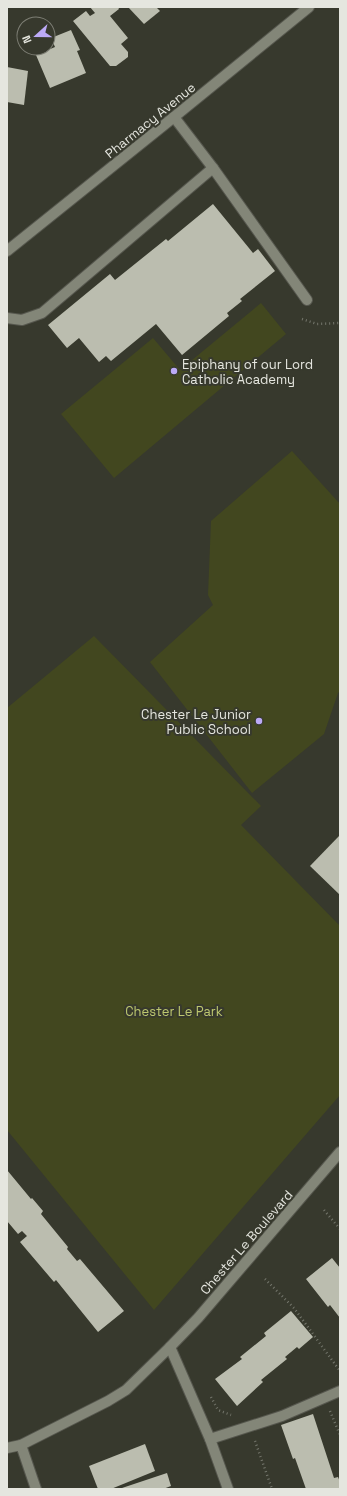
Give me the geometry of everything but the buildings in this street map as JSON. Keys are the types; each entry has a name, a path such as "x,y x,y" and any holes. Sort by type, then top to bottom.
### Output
{"street":[{"name":"Pharmacy Avenue","path":"7,251 309,7"},
{"path":"174,117 213,168 307,300"},
{"path":"7,318 22,320 42,313 213,168"},
{"name":"Chester Le Boulevard","path":"7,1448 21,1445 108,1401 126,1390 198,1318 340,1152"},
{"path":"170,1347 210,1439 228,1489"},
{"path":"210,1439 282,1416 340,1391"},
{"path":"21,1445 36,1489"}],"path":[{"path":"302,319 317,324 340,323"},
{"path":"324,1210 340,1229"},
{"path":"265,1279 294,1308 340,1371"},
{"path":"325,1397 340,1435"}],"green space":[{"path":"261,303 286,334 114,478 61,414 153,338 180,370"},
{"name":"Chester Le Junior Public School","path":"292,451 340,504 340,691 324,734 252,793 150,662 213,605 208,595 211,521"},
{"name":"Chester Le Park","path":"94,636 261,806 241,825 340,926 340,1095 154,1310 7,1130 7,708"}],"place":[{"name":"Epiphany of our Lord Catholic Academy","path":"174,371"},
{"name":"Chester Le Junior Public School","path":"259,721"}]}
